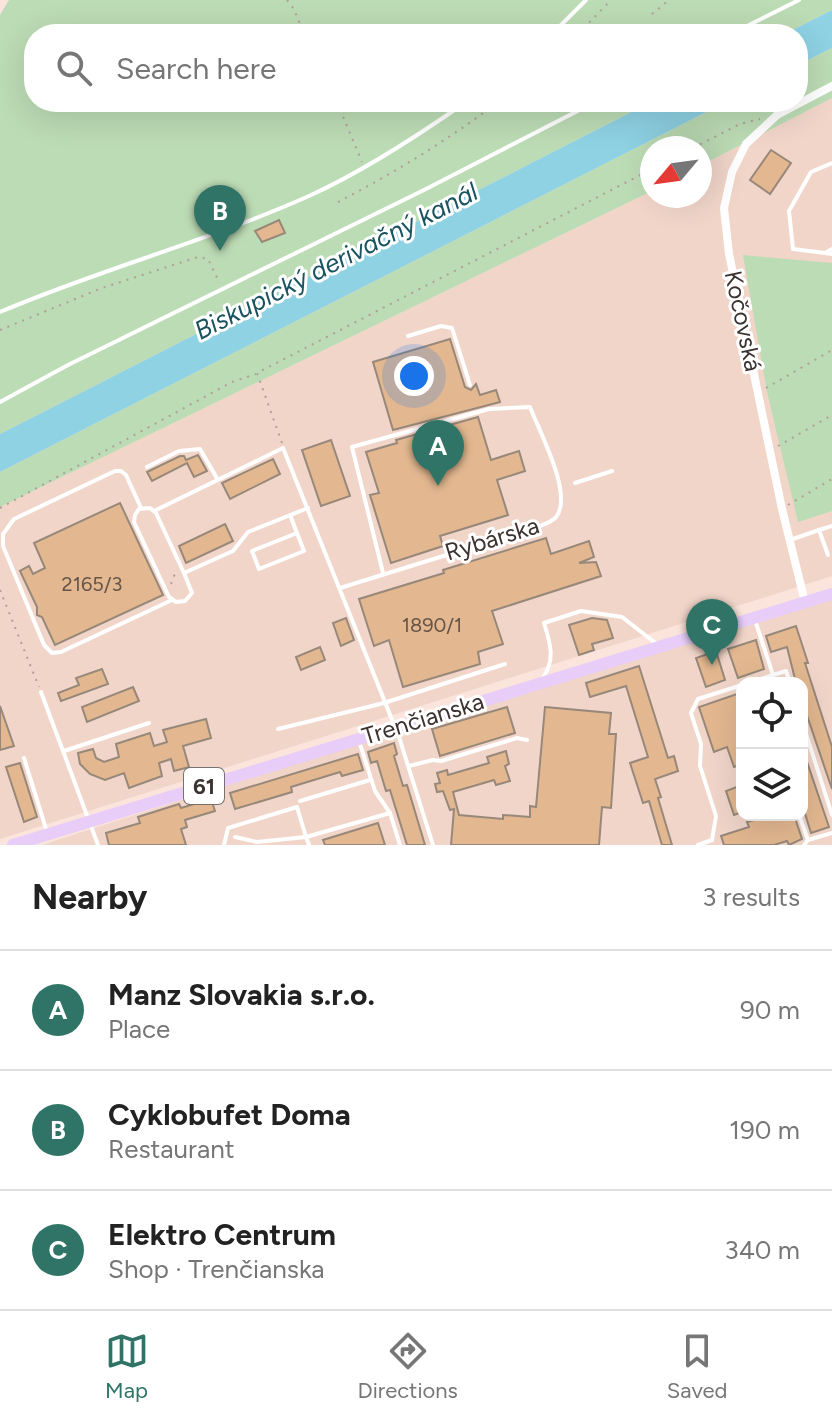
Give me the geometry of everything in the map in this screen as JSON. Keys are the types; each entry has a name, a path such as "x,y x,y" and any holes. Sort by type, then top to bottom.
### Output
{"main road":[{"name":"Trenčianska","path":"13,845 832,594"}],"street":[{"name":"Kočovská","path":"808,99 832,86"},
{"name":"Kočovská","path":"785,112 769,121 746,144 738,157 726,194 725,224 805,602"}],"lane":[{"path":"562,24 586,0"},
{"path":"751,24 799,0"},
{"path":"0,312 239,225 311,195 364,167 452,112"},
{"path":"0,402 68,365 575,112"},
{"path":"832,163 811,172 789,211 793,249 832,252"},
{"path":"408,336 441,326 452,328 470,385"},
{"name":"Rybárska","path":"340,588 555,519 561,507 561,485 530,407 478,410 352,447 383,573"},
{"path":"154,511 283,448 395,728 433,845"},
{"path":"147,467 179,451 200,449 218,480"},
{"path":"141,508 126,475 115,471 14,519 3,534 3,546 44,645 52,653 61,652 172,600"},
{"path":"575,483 612,471"},
{"path":"141,508 154,511 191,590 190,596 181,603 172,600 167,592 134,522 141,508"},
{"path":"184,573 233,551 248,532 308,508"},
{"path":"290,515 297,533 304,551 259,569 252,551 297,533"},
{"path":"790,540 832,526"},
{"path":"819,530 828,555"},
{"path":"537,684 548,671 553,653 544,623 581,611 622,617 660,647"},
{"path":"755,618 773,675"},
{"path":"278,729 384,703 505,664"},
{"path":"767,677 786,671 788,677"},
{"path":"698,845 712,840 716,816 700,766 701,744 691,713 698,699 736,687"},
{"path":"41,692 98,845"},
{"path":"64,751 149,723"},
{"path":"409,766 441,761 517,738 527,740"},
{"path":"359,739 375,791 390,813 400,845"},
{"path":"808,740 832,815"},
{"path":"24,758 48,834"},
{"path":"300,801 371,780"},
{"path":"224,845 228,828 297,807 309,845"},
{"path":"235,837 257,842 306,837 390,813"},
{"path":"800,821 806,843 832,833"},
{"path":"292,845 294,838"}],"path":[{"path":"287,0 300,24"},
{"path":"588,24 611,0"},
{"path":"652,14 669,0"},
{"path":"341,112 364,167"},
{"path":"338,202 386,177 483,112"},
{"path":"712,138 740,124 763,118 769,121"},
{"path":"0,508 232,382 257,373 640,175"},
{"path":"0,330 102,288 198,257 208,259 222,290"},
{"path":"764,389 832,350"},
{"path":"257,373 283,448"},
{"path":"776,446 832,415"},
{"path":"791,504 832,479"},
{"path":"167,592 180,563"},
{"path":"0,590 41,692"}],"shaded area":[{"path":"832,98 832,576 0,839 0,507 640,197 640,208 712,208 712,160"},
{"path":"832,594 832,845 42,845 227,785"}],"green space":[{"path":"9,0 832,0 832,10 805,24 24,24 24,112 631,112 0,434 0,15"},
{"path":"832,48 832,98 808,110 808,60"},
{"path":"706,112 805,112 712,160 712,136 659,136"},
{"path":"640,146 640,197 0,507 0,472"},
{"path":"743,255 832,263 832,511 798,522 767,392"}],"water":[{"path":"832,10 832,48 808,60 808,24 805,24"},
{"path":"631,112 706,112 659,136 640,136 640,146 0,472 0,434"}],"building":[{"path":"771,150 791,163 770,194 750,180"},
{"path":"279,220 285,233 262,242 255,231"},
{"path":"450,339 465,387 471,390 476,384 480,395 496,390 500,402 393,430 373,362"},
{"path":"478,417 491,460 519,451 525,471 497,480 508,515 440,536 443,546 391,563 370,495 379,493 366,452 397,443 396,440"},
{"path":"331,440 350,496 321,506 302,450"},
{"path":"198,455 207,471 194,477 187,463 152,481 147,472 180,456 186,460"},
{"path":"273,459 280,474 230,499 222,483"},
{"path":"120,503 163,595 55,645 42,617 37,615 37,607 20,571 29,566 33,574 45,568 34,543"},
{"path":"225,524 233,541 186,563 179,546"},
{"path":"546,538 551,554 589,541 594,557 579,563 596,562 601,576 492,611 503,644 478,652 480,664 403,687 389,640 374,646 359,599"},
{"path":"346,618 354,640 341,646 333,623"},
{"path":"592,618 607,620 613,638 592,644 594,650 579,655 569,625"},
{"path":"796,626 832,747 832,789 808,719 808,677 794,677 787,647 771,652 766,636"},
{"path":"756,640 764,669 738,677 728,649"},
{"path":"320,647 325,660 301,670 296,657"},
{"path":"716,651 725,680 706,687 696,658"},
{"path":"639,666 668,758 674,756 678,771 655,779 672,845 662,845 649,801 643,803 630,763 648,757 626,686 590,697 586,683"},
{"path":"102,669 108,684 61,701 58,693 79,685 76,678"},
{"path":"133,687 139,701 87,722 82,707"},
{"path":"736,694 736,766 727,747 714,752 699,707"},
{"path":"0,706 14,746 0,750"},
{"path":"507,707 515,733 440,756 432,729"},
{"path":"545,707 611,713 609,734 616,734 611,808 602,807 599,845 451,845 454,809 450,810 443,791 437,792 435,784 440,783 437,773 447,770 448,775 489,763 487,757 506,751 509,764 505,766 510,781 496,785 494,780 453,792 459,815 503,819 503,815 530,817 530,806 536,807"},
{"path":"206,719 211,738 183,746 189,767 174,771 171,759 159,763 162,776 129,788 124,773 105,780 90,774 80,764 78,753 93,749 96,758 104,762 119,757 116,744 150,733 154,746 167,742 163,730"},
{"path":"394,743 397,754 394,756 403,786 407,785 425,845 407,845 390,790 386,791 377,761 371,763 368,752"},
{"path":"358,754 363,770 342,776 340,772 291,787 292,792 235,809 230,793"},
{"path":"20,763 37,817 24,822 6,767"},
{"path":"808,765 829,827 811,833 807,821"},
{"path":"736,787 736,814 734,815 726,791"},
{"path":"211,799 215,811 185,820 187,827 181,829 186,845 109,845 106,833 140,823 138,817 179,804 181,808"},
{"path":"796,821 802,839 789,845 787,841 774,845 724,845 721,836 749,827 747,822"},
{"path":"378,823 385,845 325,845 323,840"}],"place":[{"name":"Cyklobufet Doma","path":"220,251"},
{"name":"Manz Slovakia s.r.o.","path":"438,486"},
{"name":"Elektro Centrum","path":"712,665"}],"water label":[{"name":"Biskupický derivačný kanál","path":"336,261"}]}
